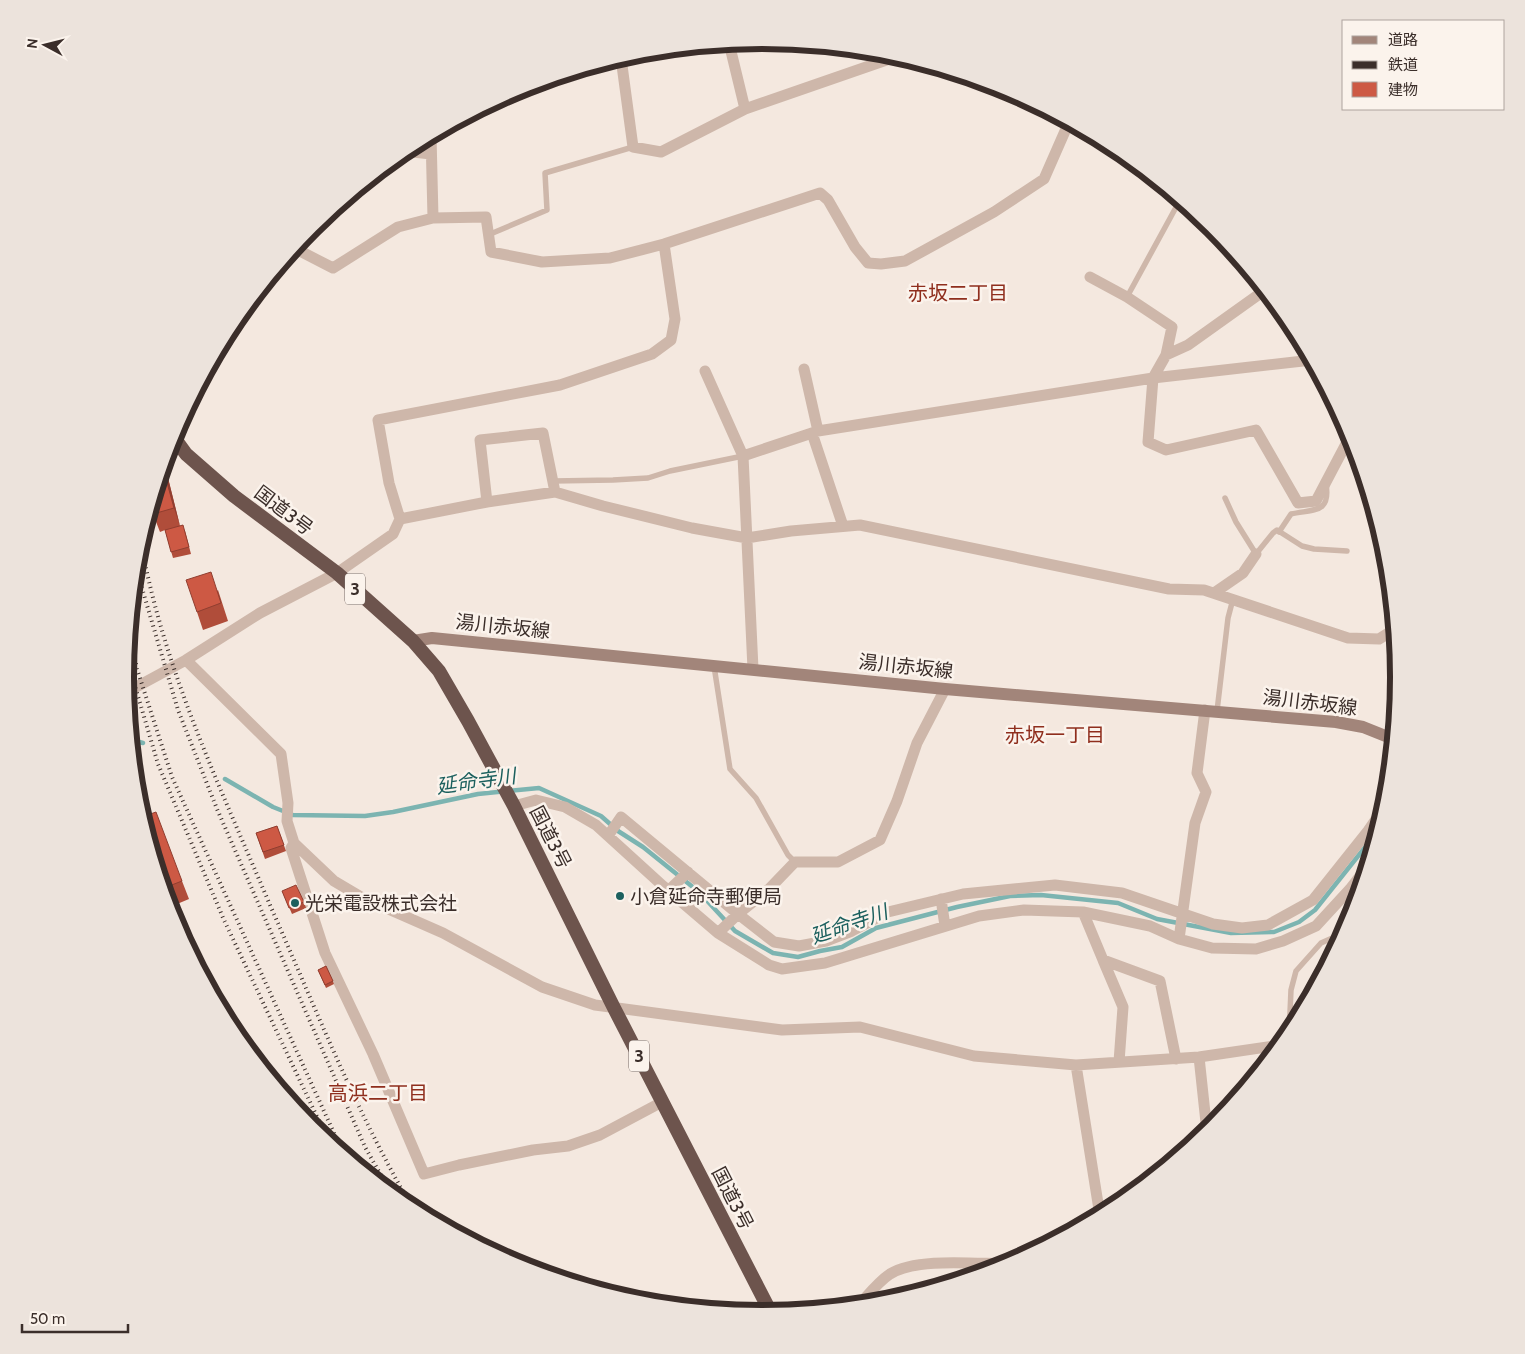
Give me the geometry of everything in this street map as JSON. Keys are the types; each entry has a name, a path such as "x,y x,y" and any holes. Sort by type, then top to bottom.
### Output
{"highway":[{"name":"国道3号","path":"179,445 186,454 234,496 337,573 413,642 439,671 512,802 613,1006 767,1305"}],"main road":[{"name":"湯川赤坂線","path":"413,642 432,638 946,689 1336,722 1363,727 1387,737"}],"street":[{"path":"731,50 745,109"},
{"path":"622,65 633,147 662,152 745,109 884,61"},
{"path":"301,251 333,268 398,227 434,218 486,218 490,252 542,262 610,258 664,244 820,194 828,200 855,247 868,263 905,262 994,212 1044,179 1067,128"},
{"path":"431,143 434,218"},
{"path":"417,152 432,154"},
{"path":"135,688 186,660 260,613 337,573 393,534 400,519 389,483 378,420 560,385 652,354 671,340 674,319 664,244"},
{"path":"1090,277 1127,297 1172,327 1166,355 1153,378 1148,442 1166,450 1256,430 1298,503 1316,501 1346,444"},
{"path":"1166,355 1188,345 1260,294"},
{"path":"743,456 815,432 1153,378 1306,361"},
{"path":"804,368 815,432 843,526"},
{"path":"705,371 743,456 753,669"},
{"path":"486,502 480,440 543,433 554,486"},
{"path":"400,519 554,486 603,506 692,528 748,538 791,531 860,525 1169,590 1204,590 1348,638 1379,639 1389,633"},
{"path":"1214,593 1243,573 1256,554"},
{"path":"186,660 281,754 288,803 287,821 294,842 334,881 361,897 443,933 542,987 595,1005 782,1030 860,1027 974,1056 1076,1065 1265,1053"},
{"path":"718,934 738,914 769,889 795,862 838,862 880,840 897,801 917,743 946,689"},
{"path":"1179,939 1194,823 1206,792 1197,773 1211,711"},
{"path":"512,802 536,800 566,807 596,825 718,934 769,965 782,969 825,963 979,916 1024,910 1083,912 1150,926 1179,939 1212,948 1256,949 1283,942 1316,926 1356,881"},
{"path":"608,836 620,816 774,942 799,946 826,941 852,931 888,912 941,899 994,890 1055,885 1122,893 1213,924 1242,928 1268,925 1313,900 1373,824"},
{"path":"294,842 291,848 325,952 373,1054 424,1174 533,1150 568,1146 600,1135 662,1102"},
{"path":"668,891 688,872"},
{"path":"941,899 945,926"},
{"path":"1083,912 1124,1007 1119,1062"},
{"path":"1103,960 1160,981 1176,1058"},
{"path":"1199,1057 1206,1122"},
{"path":"1076,1065 1099,1207"},
{"path":"868,1296 890,1274 908,1266 985,1264"}],"lane":[{"path":"488,235 547,210 545,173 633,147"},
{"path":"1127,297 1177,205"},
{"path":"554,486 648,478 743,456"},
{"path":"1279,532 1291,514 1311,512 1324,505 1328,496 1326,483"},
{"path":"1225,498 1236,522 1256,554 1272,533 1277,530 1302,546 1314,549 1347,551"},
{"path":"1211,711 1233,599"},
{"path":"714,666 730,769 756,798 788,856 795,862"},
{"path":"1350,889 1351,897"},
{"path":"1290,1018 1291,990 1296,971 1321,943 1334,938"}],"building":[{"path":"166,480 174,508 156,513"},
{"path":"183,525 189,547 171,552 165,530"},
{"path":"211,572 221,603 197,612 186,580"},
{"path":"156,812 182,881 170,886 156,840 150,814"},
{"path":"277,826 284,845 263,852 256,833"},
{"name":"光栄電設株式会社","path":"296,885 304,902 289,908 282,891"},
{"path":"326,966 333,981 325,985 318,970"}],"waterway":[{"name":"延命寺川","path":"138,742 143,743"},
{"name":"延命寺川","path":"225,779 273,807 293,815 365,816 478,794 539,788 601,816 699,892 735,931 773,953 798,957 842,947 876,928 957,907 1010,896 1041,895 1118,903 1157,919 1231,933 1274,932 1299,922 1315,910 1368,844"}],"railway":[{"path":"145,561 164,637 195,727 213,772 337,1059 373,1135 403,1192"},
{"path":"141,586 178,710 217,809 365,1147 381,1176"},
{"path":"135,659 172,777 336,1138"},
{"path":"134,684 158,764 224,920 320,1123"}],"place":[{"name":"小倉延命寺郵便局","path":"620,896"},
{"name":"光栄電設株式会社","path":"295,903"}],"district":[{"name":"赤坂二丁目","path":"958,293"},
{"name":"赤坂一丁目","path":"1055,735"},
{"name":"高浜二丁目","path":"378,1093"}]}
